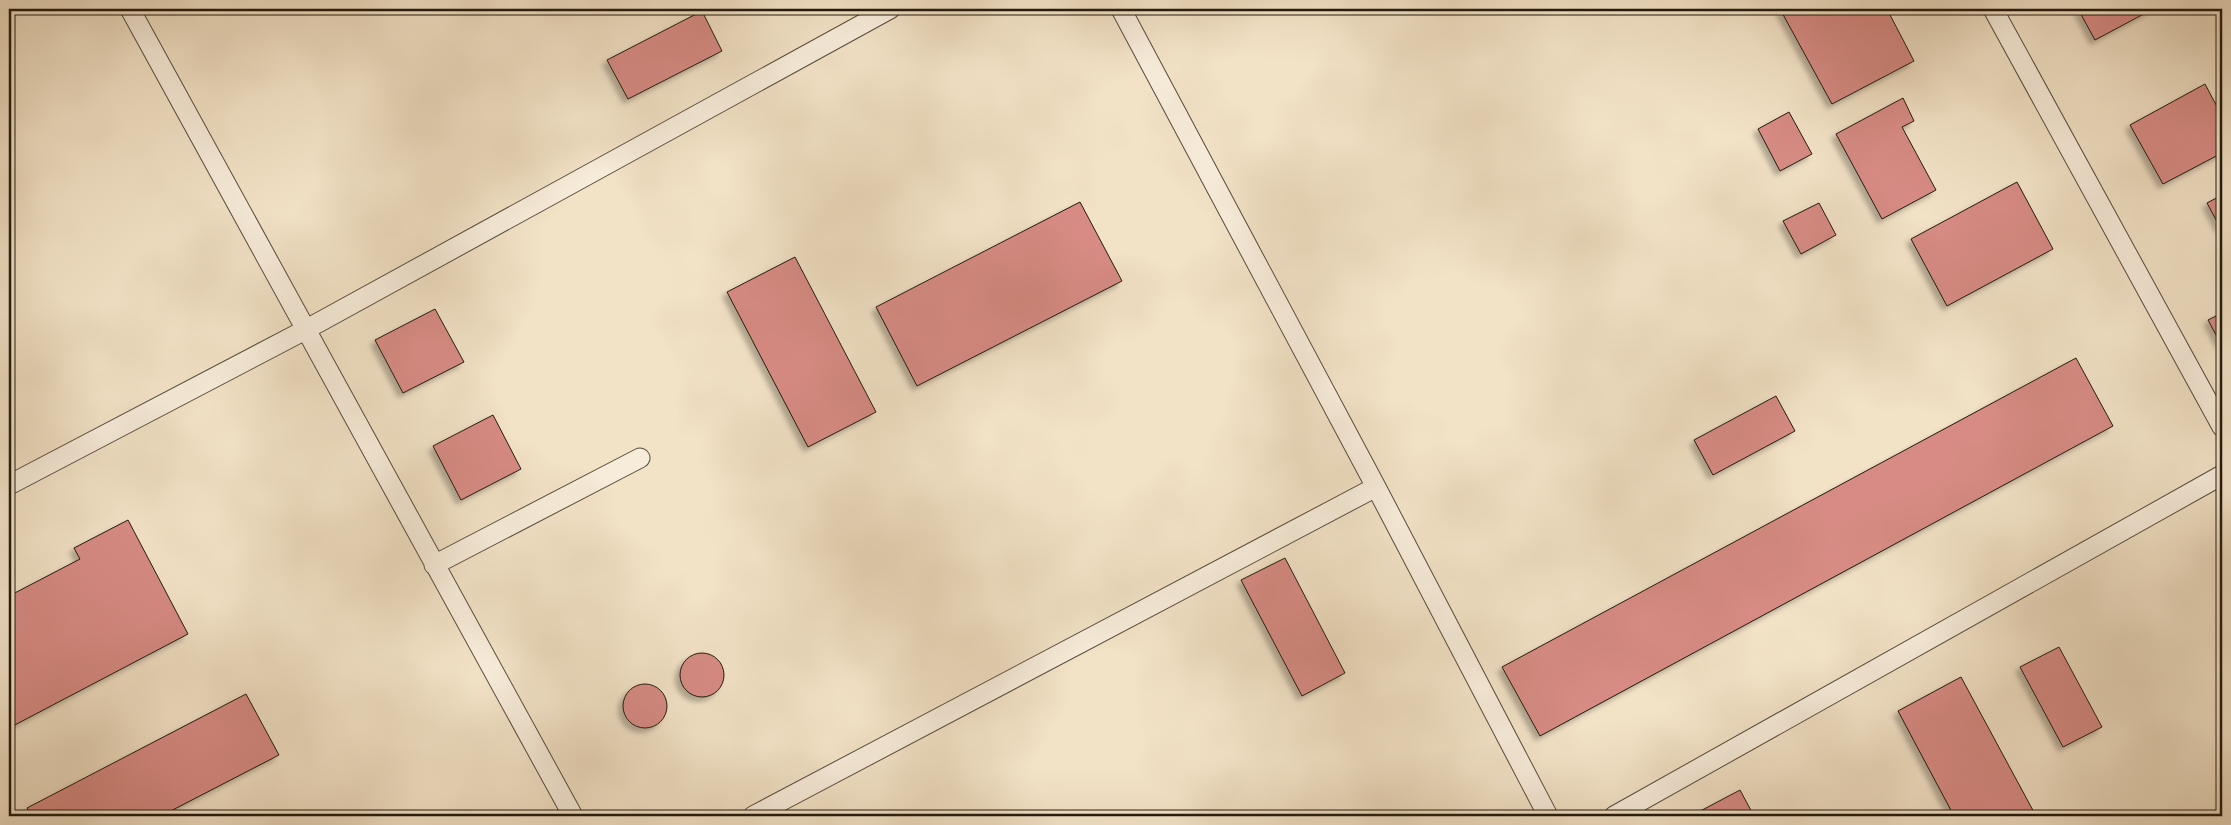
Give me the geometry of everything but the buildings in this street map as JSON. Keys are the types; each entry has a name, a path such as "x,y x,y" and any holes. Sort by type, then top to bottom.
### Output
{"lane":[{"path":"130,9 573,816"},
{"path":"9,485 305,330 890,9"},
{"path":"1120,9 1376,487 1548,816"},
{"path":"1993,9 2222,428"},
{"path":"434,565 640,458"},
{"path":"1614,816 2222,475"},
{"path":"753,816 1376,487"}]}
